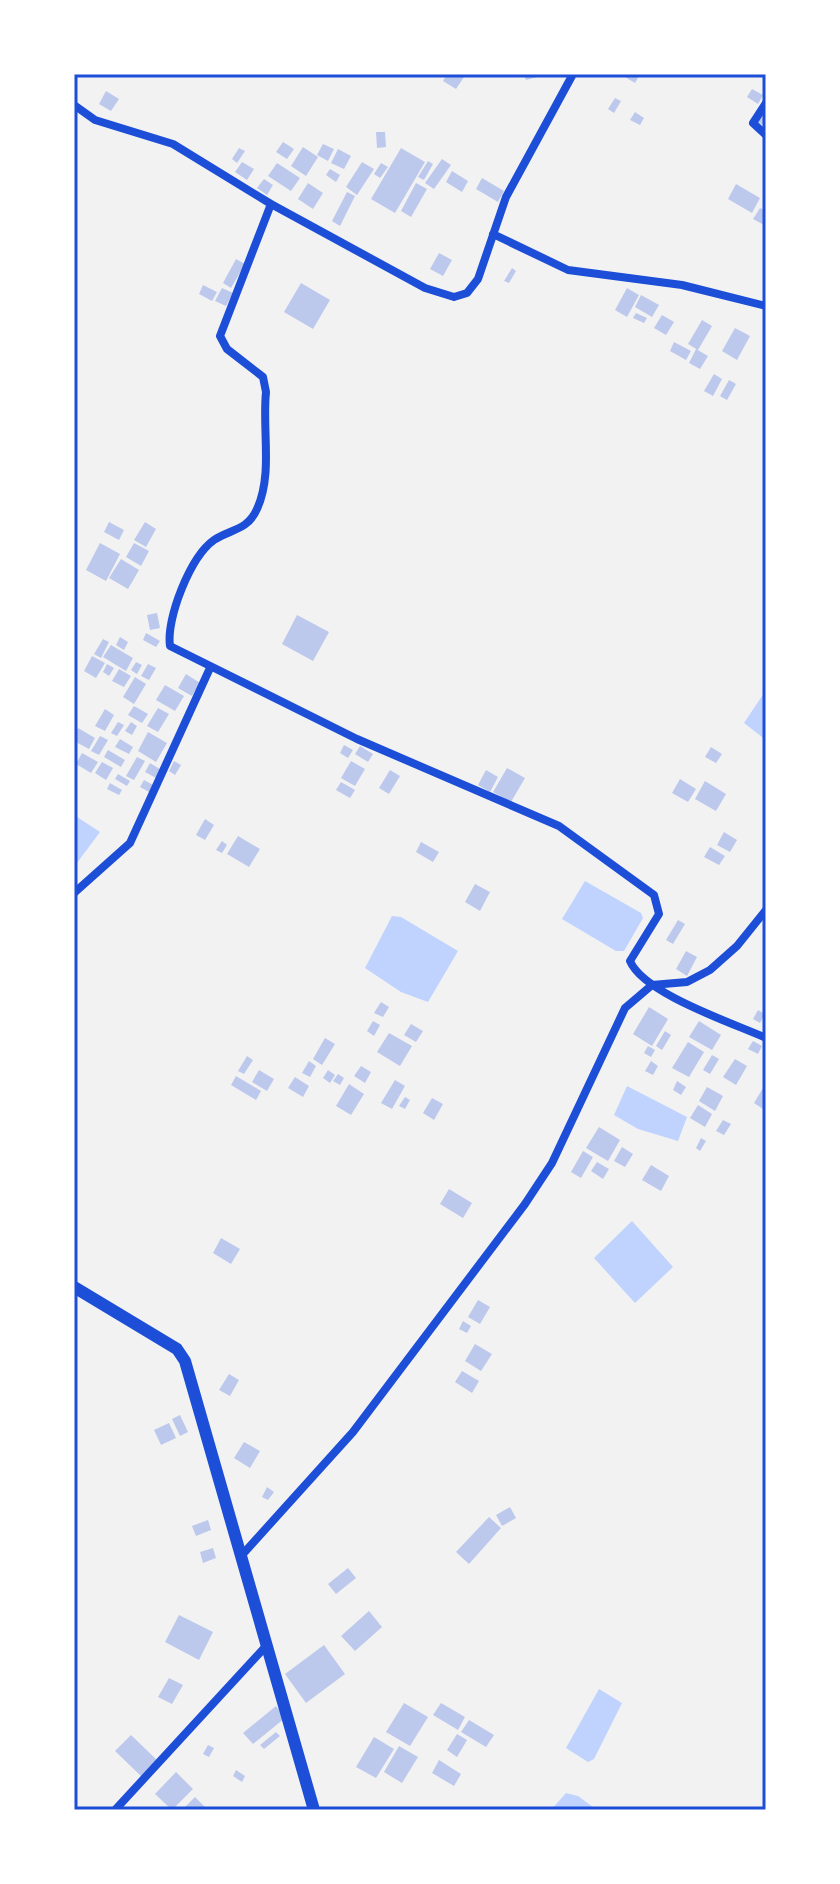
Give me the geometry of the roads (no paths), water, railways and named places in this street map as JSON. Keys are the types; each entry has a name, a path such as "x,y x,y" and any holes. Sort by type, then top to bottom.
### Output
{"street":[{"path":"74,105 95,120 173,144 271,204 448,298 467,293 478,279 506,197 573,74"},
{"path":"766,103 753,123 766,135"},
{"path":"271,204 220,336 227,349 263,377 266,392 262,496 246,525 212,541 197,562 171,616 168,633 170,646 357,739 559,826 654,895 659,914 630,961 652,985 766,1038"},
{"path":"493,234 568,270 682,285 766,306"},
{"path":"74,893 130,843 210,668"},
{"path":"242,1555 353,1432 525,1204 564,1140 625,1008 652,985 687,982 710,970 737,946 766,910"},
{"path":"74,1287 177,1349 185,1361 314,1810"},
{"path":"115,1810 266,1646"}],"water":[{"path":"766,690 766,740 744,723"},
{"path":"74,815 100,832 74,867"},
{"path":"585,881 641,913 643,918 624,951 616,951 562,919"},
{"path":"392,916 401,917 458,951 428,1002 401,992 365,968"},
{"path":"627,1086 687,1117 678,1141 638,1129 614,1115"},
{"path":"632,1221 673,1267 635,1303 594,1258"},
{"path":"599,1689 622,1703 594,1759 588,1762 566,1748"},
{"path":"566,1793 578,1796 597,1810 551,1810"}]}
